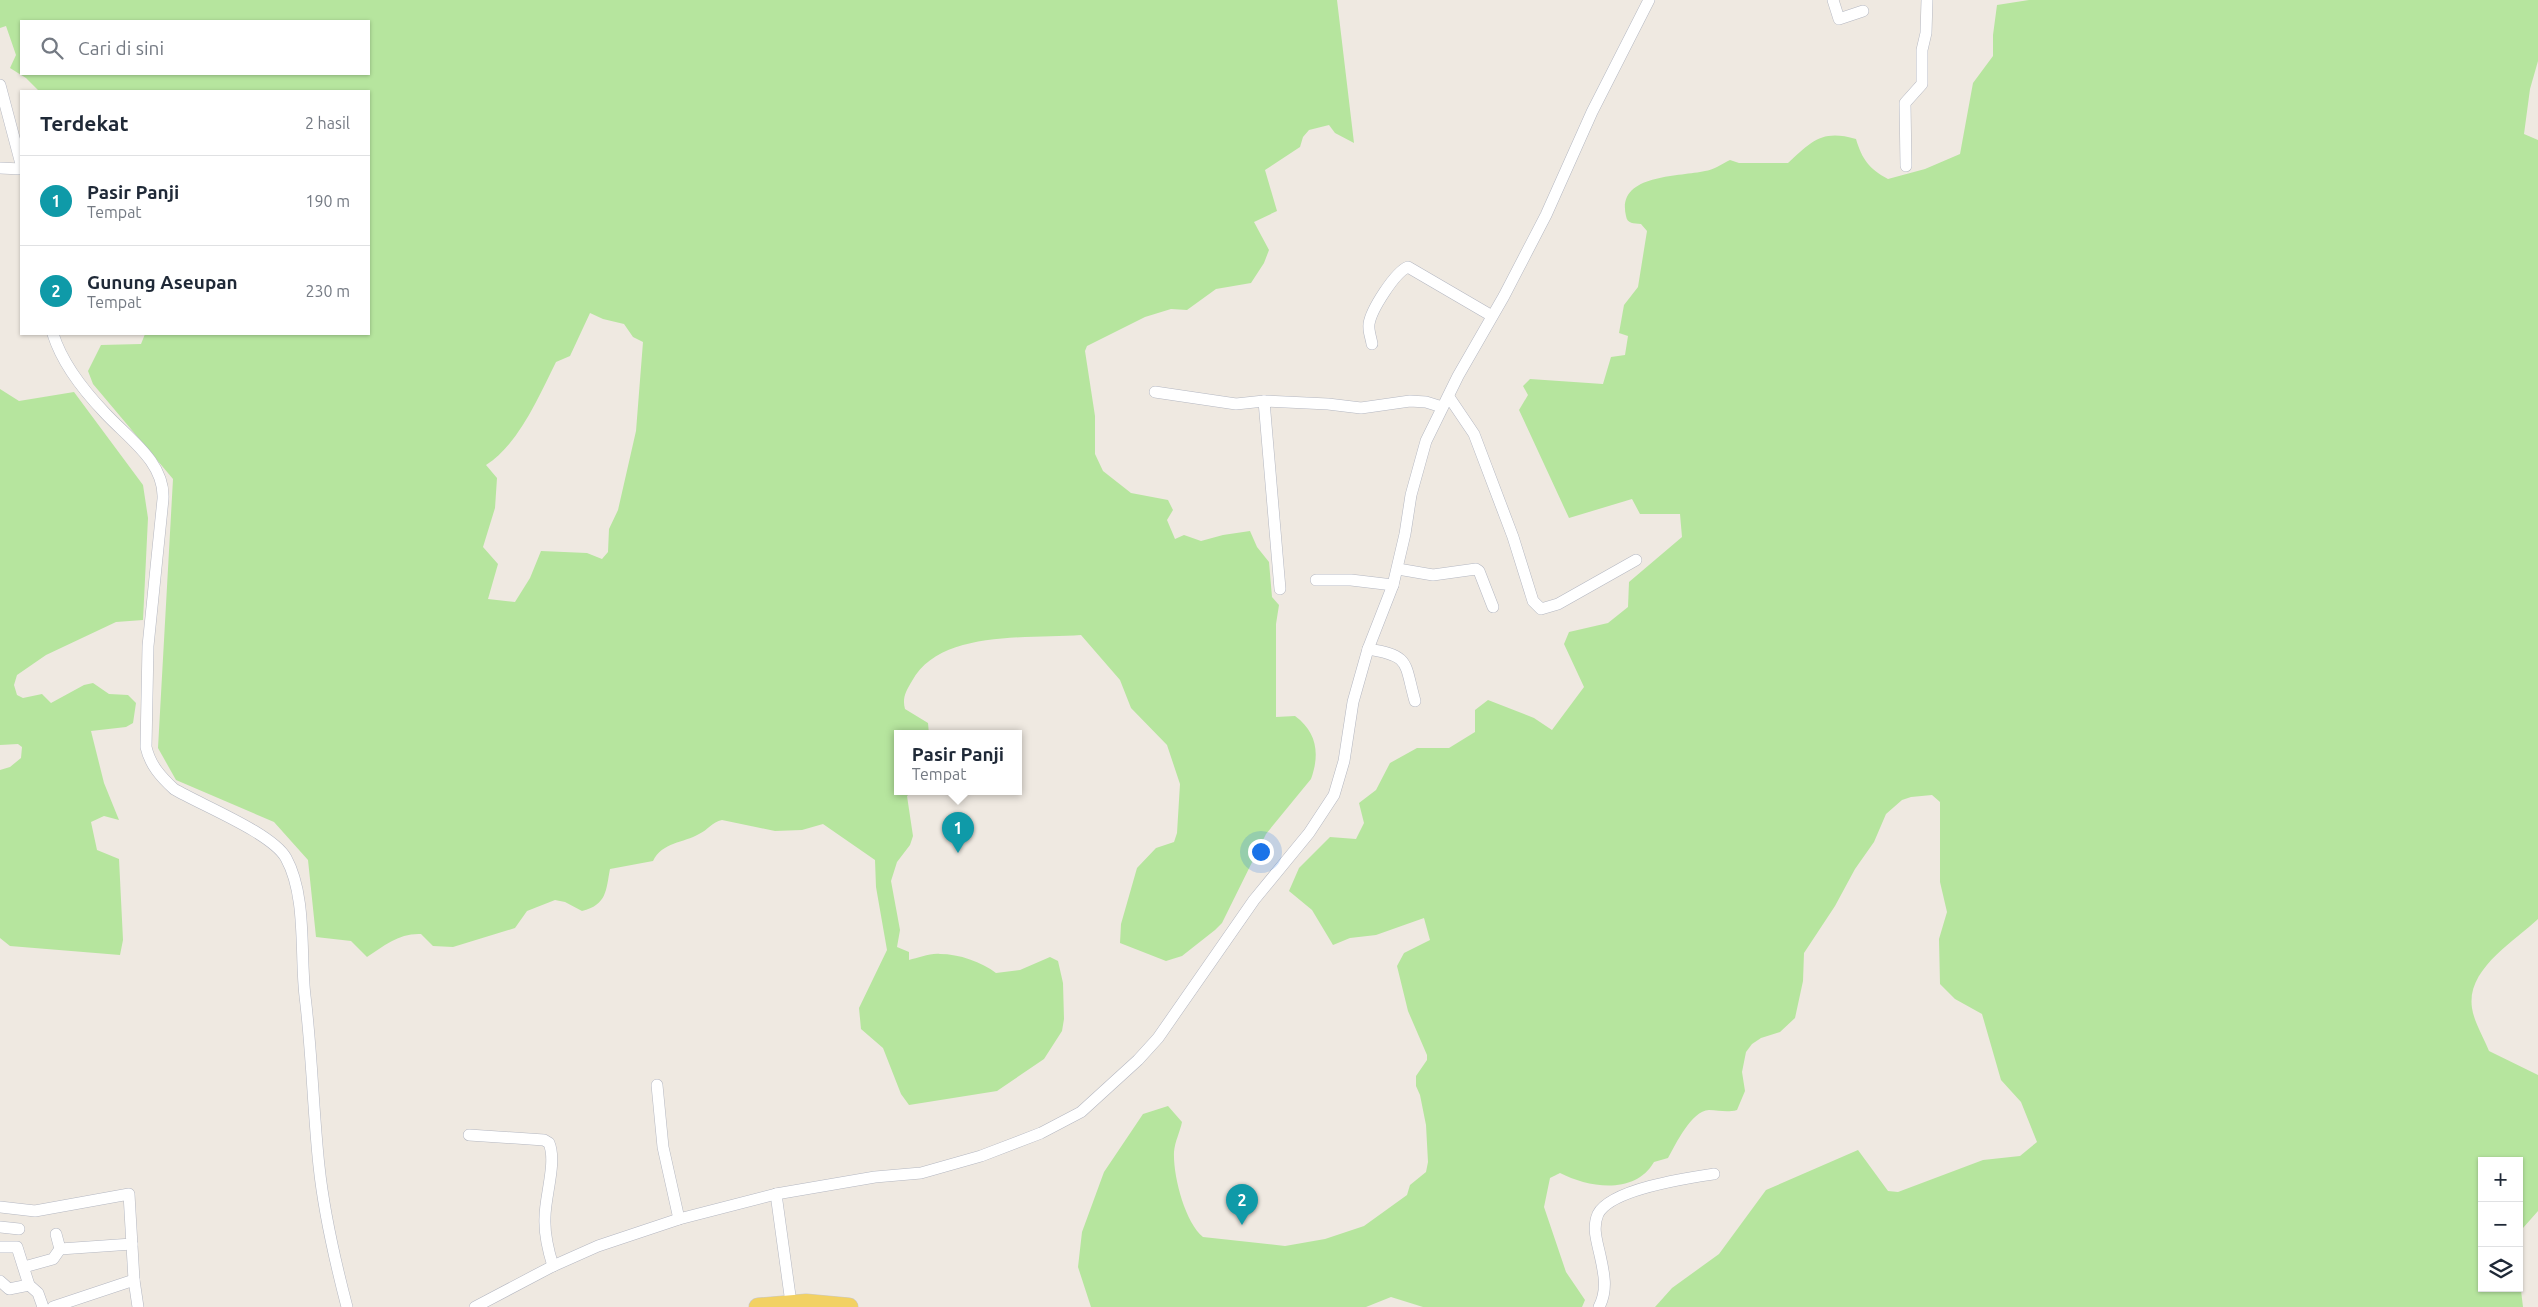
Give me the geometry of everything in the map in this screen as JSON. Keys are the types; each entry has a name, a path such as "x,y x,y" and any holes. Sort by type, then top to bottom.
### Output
{"main road":[{"path":"758,1307 791,1303 830,1304 849,1307"}],"street":[{"path":"475,1307 553,1266 598,1246 679,1219 776,1194 875,1177 921,1173 981,1156 1058,1125 1081,1112 1102,1095 1158,1038 1254,900 1326,810 1340,780 1353,702 1368,649 1398,569 1413,486 1426,441 1442,407 1546,216 1592,112 1648,0"},
{"path":"1833,0 1839,19 1863,11"},
{"path":"1906,166 1905,103 1922,84 1922,50 1926,33 1927,0"},
{"path":"0,86 20,160"},
{"path":"0,168 20,168"},
{"path":"1372,344 1369,324 1374,312 1402,269 1408,267 1492,316"},
{"path":"56,336 71,370 91,397 153,464 163,485 164,499 148,646 146,747 148,756 162,778 174,789 271,842 286,858 292,872 304,950 305,994 319,1168 332,1249 347,1307"},
{"path":"1154,392 1236,404 1264,402 1328,404 1361,408 1418,402 1442,407"},
{"path":"1449,397 1474,434 1514,537 1526,583 1536,606 1541,609 1558,604 1636,560"},
{"path":"1264,402 1280,589"},
{"path":"1398,569 1433,575 1476,569 1493,608"},
{"path":"1316,580 1351,580 1393,585"},
{"path":"1368,649 1394,653 1402,659 1415,701"},
{"path":"656,1085 663,1147 679,1219"},
{"path":"469,1134 544,1140 549,1143 549,1186 544,1215 546,1245 553,1266"},
{"path":"1599,1307 1605,1286 1594,1229 1598,1215 1604,1205 1660,1183 1714,1174"},
{"path":"0,1207 35,1211 130,1194 134,1280 138,1307"},
{"path":"776,1194 791,1303"},
{"path":"0,1227 19,1229"},
{"path":"24,1267 53,1259 60,1249 56,1234"},
{"path":"60,1249 132,1244"},
{"path":"0,1247 17,1247 29,1285 38,1292 43,1307"},
{"path":"53,1307 134,1280"},
{"path":"0,1281 10,1290 29,1285"}],"green space":[{"path":"0,0 1337,0 1354,143 1335,133 1329,125 1309,130 1303,137 1300,147 1265,170 1277,211 1254,222 1269,250 1264,263 1251,283 1216,289 1187,310 1171,309 1145,317 1087,346 1085,351 1095,416 1095,454 1103,471 1131,493 1168,500 1173,510 1167,520 1175,539 1184,535 1201,541 1250,531 1257,547 1269,562 1272,597 1279,605 1276,624 1276,717 1295,716 1308,729 1315,744 1314,770 1311,779 1266,834 1222,923 1182,956 1166,961 1120,943 1121,924 1137,868 1156,848 1174,842 1177,833 1180,784 1167,745 1131,708 1120,680 1081,635 988,640 943,652 925,664 912,681 904,698 905,709 928,723 929,730 894,730 894,795 908,795 913,836 910,845 897,862 891,881 900,930 897,947 909,952 909,960 932,954 955,955 977,962 996,973 1020,970 1050,957 1058,961 1063,983 1064,1019 1062,1031 1044,1059 997,1091 909,1105 901,1094 883,1048 861,1029 859,1008 887,950 876,887 875,860 823,824 802,830 775,831 722,820 693,837 668,846 653,861 610,869 604,896 601,901 590,908 582,911 565,902 555,900 527,911 515,928 453,947 433,946 421,934 413,934 392,941 367,957 351,941 316,937 308,860 274,822 176,780 158,748 173,479 93,384 88,371 101,345 141,344 145,335 370,335 370,90 38,90 21,75 370,75 370,20 20,20 20,74 10,68 16,55 6,26 0,28","holes":["590,313 603,319 624,324 633,337 643,342 636,431 618,510 609,529 608,552 602,559 587,553 541,551 530,578 515,602 488,599 498,564 483,547 495,508 497,478 486,465 498,456 518,432 535,404 556,362 570,356"]},
{"path":"2029,0 2538,0 2538,61 2530,89 2524,134 2538,140 2538,919 2505,947 2484,969 2476,981 2472,994 2473,1013 2489,1051 2538,1075 2538,1211 2523,1228 2523,1157 2478,1157 2478,1292 2521,1292 2523,1307 1655,1307 1672,1288 1719,1254 1766,1190 1858,1150 1888,1191 1898,1192 1983,1160 2020,1156 2037,1142 2021,1102 2001,1080 1982,1014 1955,999 1940,984 1939,939 1947,912 1940,882 1940,802 1932,795 1902,800 1886,814 1874,842 1855,869 1835,906 1804,953 1803,981 1795,1018 1780,1032 1761,1038 1752,1044 1746,1052 1742,1072 1745,1091 1737,1110 1709,1110 1702,1112 1690,1122 1668,1158 1654,1162 1646,1173 1624,1184 1597,1185 1560,1173 1550,1178 1544,1207 1566,1272 1585,1300 1582,1307 1423,1307 1391,1297 1366,1307 1091,1307 1078,1267 1082,1232 1104,1172 1143,1114 1168,1106 1182,1122 1174,1152 1178,1185 1181,1198 1191,1221 1203,1237 1285,1246 1325,1239 1364,1226 1407,1195 1410,1185 1426,1172 1428,1162 1426,1125 1420,1095 1416,1086 1416,1076 1427,1060 1427,1055 1408,1011 1397,966 1404,953 1430,940 1424,918 1376,935 1350,938 1333,945 1312,910 1289,891 1299,868 1330,837 1356,839 1364,823 1359,803 1376,790 1390,763 1417,748 1449,748 1475,732 1475,710 1488,700 1534,718 1552,730 1584,687 1564,644 1569,632 1608,623 1628,607 1629,582 1682,537 1680,514 1640,514 1632,499 1569,518 1519,410 1528,395 1523,386 1530,379 1603,384 1611,357 1625,355 1628,336 1619,333 1624,305 1638,287 1647,231 1641,224 1631,223 1627,219 1625,202 1630,192 1639,185 1652,180 1708,170 1730,160 1739,163 1788,163 1811,143 1826,136 1834,135 1856,139 1867,163 1888,179 1925,169 1960,154 1973,83 1993,56 1993,35 1997,5"},
{"path":"0,389 19,401 74,392 143,485 148,518 143,620 116,622 46,655 17,675 14,685 17,695 23,698 42,694 51,703 84,685 93,683 109,694 128,695 136,703 133,723 126,727 91,731 104,783 119,820 104,816 91,822 97,850 119,859 123,940 120,955 10,946 0,938 0,770 10,767 21,758 22,747 18,744 0,745"}],"place":[{"name":"Pasir Panji","path":"958,853"},
{"name":"Gunung Aseupan","path":"1242,1225"}]}
